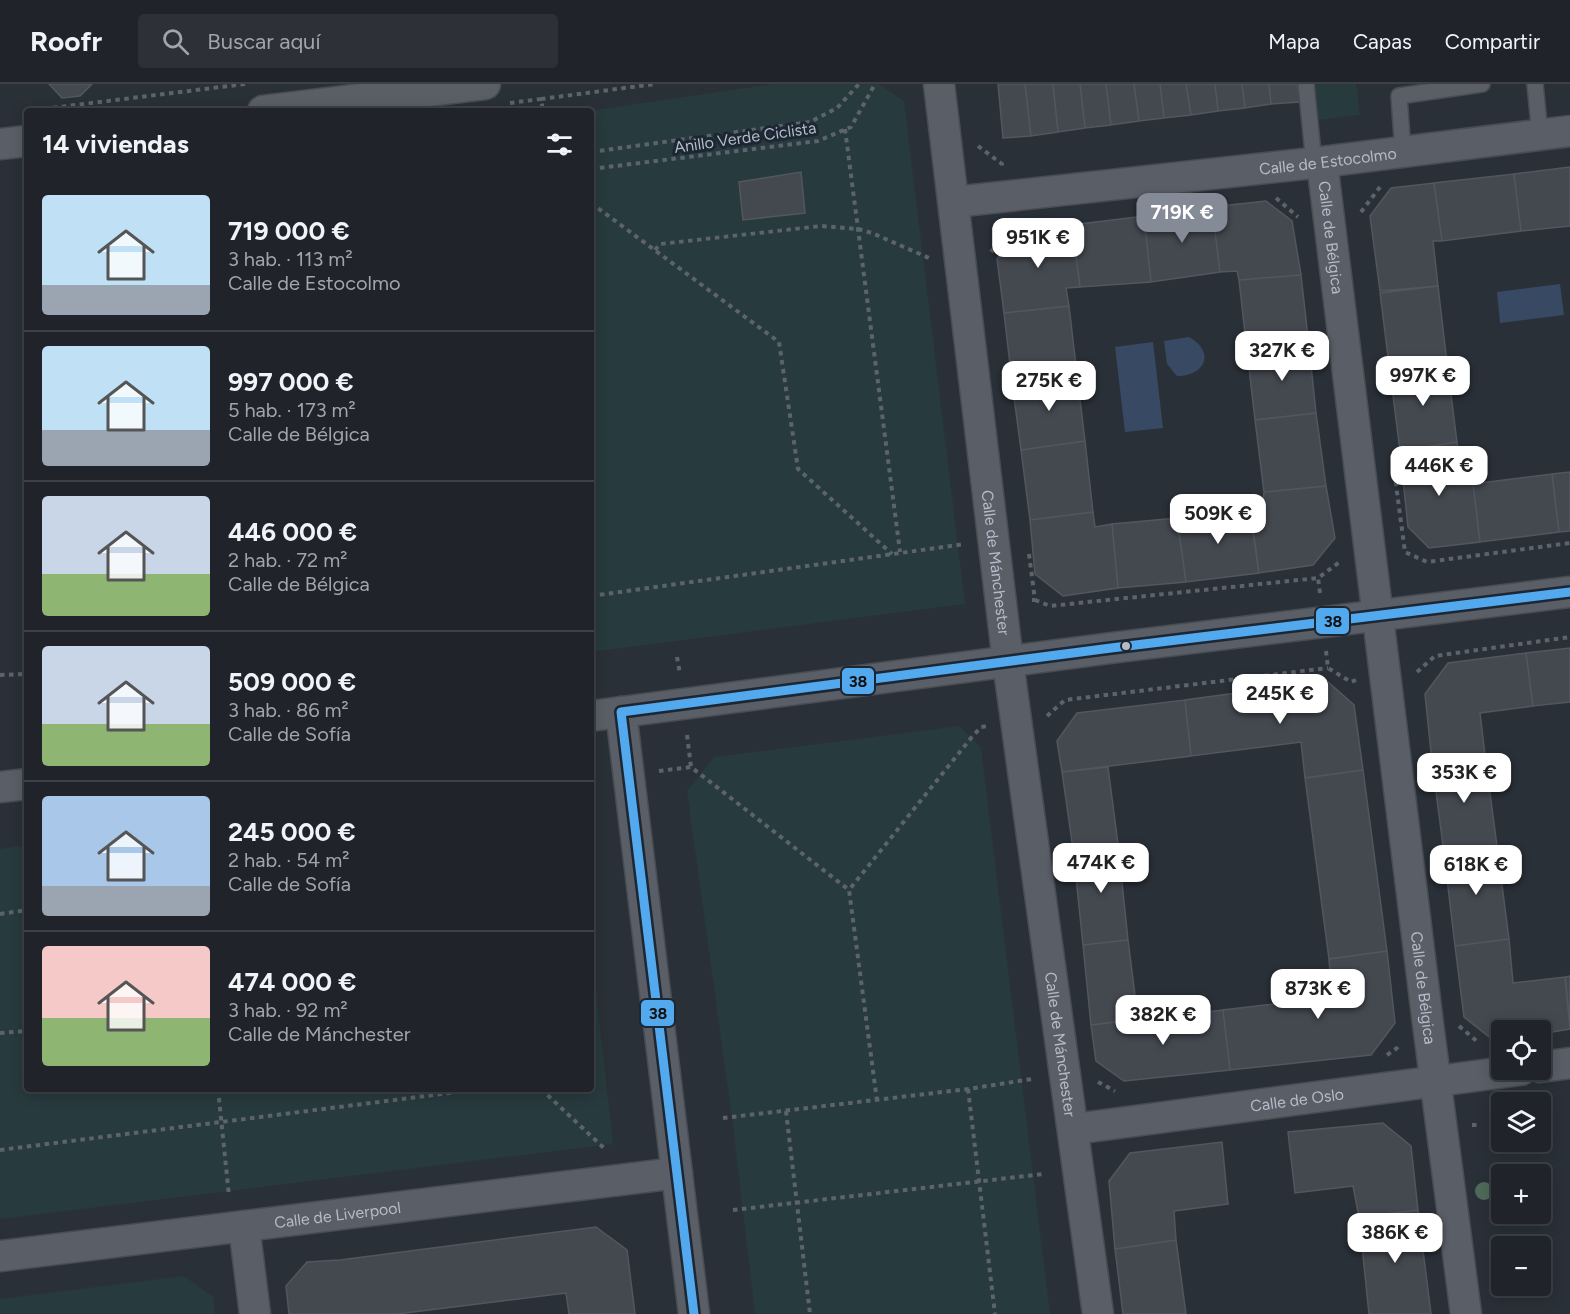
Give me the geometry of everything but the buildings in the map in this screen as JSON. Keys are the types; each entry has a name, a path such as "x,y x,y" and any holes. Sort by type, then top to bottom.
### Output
{"street":[{"path":"288,108 485,84"},
{"path":"939,84 954,202"},
{"name":"Calle de Estocolmo","path":"954,202 1318,163 1570,131"},
{"path":"0,144 24,141"},
{"name":"Calle de Bélgica","path":"1318,163 1467,1314"},
{"name":"Calle de Mánchester","path":"954,202 1008,662 1098,1314"},
{"path":"594,716 1570,592"},
{"path":"621,712 694,1314"},
{"path":"0,788 24,784"},
{"path":"1551,1066 1570,1063"},
{"name":"Calle de Oslo","path":"1074,1129 1491,1074"},
{"name":"Calle de Liverpool","path":"0,1256 677,1173"},
{"path":"244,1226 255,1314"}],"lane":[{"path":"1306,84 1318,163"},
{"path":"1403,152 1399,96 1482,84"},
{"path":"1534,84 1540,135"}],"path":[{"path":"48,108 245,84"},
{"path":"541,99 655,84"},
{"path":"594,152 810,122 837,108 860,84"},
{"name":"Anillo Verde Ciclista","path":"594,169 818,141 851,127 875,84"},
{"path":"845,129 900,552"},
{"path":"655,250 660,244 821,226 858,229 872,233 934,260 990,254 1008,229 1002,164 972,142"},
{"path":"1362,222 1361,210 1385,180"},
{"path":"1271,194 1300,219"},
{"path":"594,205 779,342 798,469 892,554"},
{"path":"1008,229 1019,228"},
{"path":"1391,446 1405,552 1426,562 1570,543"},
{"path":"594,596 965,544 967,555"},
{"path":"1029,554 1035,600"},
{"path":"1001,604 1035,600 1050,606 1318,578"},
{"path":"1435,656 1570,637"},
{"path":"677,657 691,767 849,891 877,1101"},
{"path":"1046,716 1065,700 1328,668"},
{"path":"0,675 24,674"},
{"path":"849,891 981,727"},
{"path":"0,914 24,910"},
{"path":"0,1033 24,1031"},
{"path":"1383,1057 1397,1048 1401,1039"},
{"path":"1090,1078 1114,1091 1126,1090"},
{"path":"723,1118 877,1101 1032,1079"},
{"path":"968,1089 994,1314"},
{"path":"218,1092 229,1197"},
{"path":"0,1150 457,1092"},
{"path":"544,1092 612,1155"},
{"path":"786,1111 810,1314"},
{"path":"733,1210 1043,1174"}],"green space":[{"path":"773,84 879,84 904,101 965,604 594,652 594,110"},
{"path":"1314,84 1356,84 1360,115 1319,120"},
{"path":"959,726 981,748 1050,1314 755,1314 732,1118 687,791 714,757"},
{"path":"24,845 24,1092 594,1092 594,974 613,1144 0,1219 0,849"},
{"path":"184,1276 213,1297 215,1314 0,1314 0,1299"}],"water":[{"path":"1560,284 1564,315 1500,323 1497,292"},
{"path":"1189,337 1202,349 1204,362 1194,372 1177,376 1167,364 1164,341"},
{"path":"1153,342 1163,428 1125,432 1115,347"}],"transit line":[{"name":"38","path":"621,712 1111,648 1570,592"},
{"name":"38","path":"621,712 694,1314"}]}
